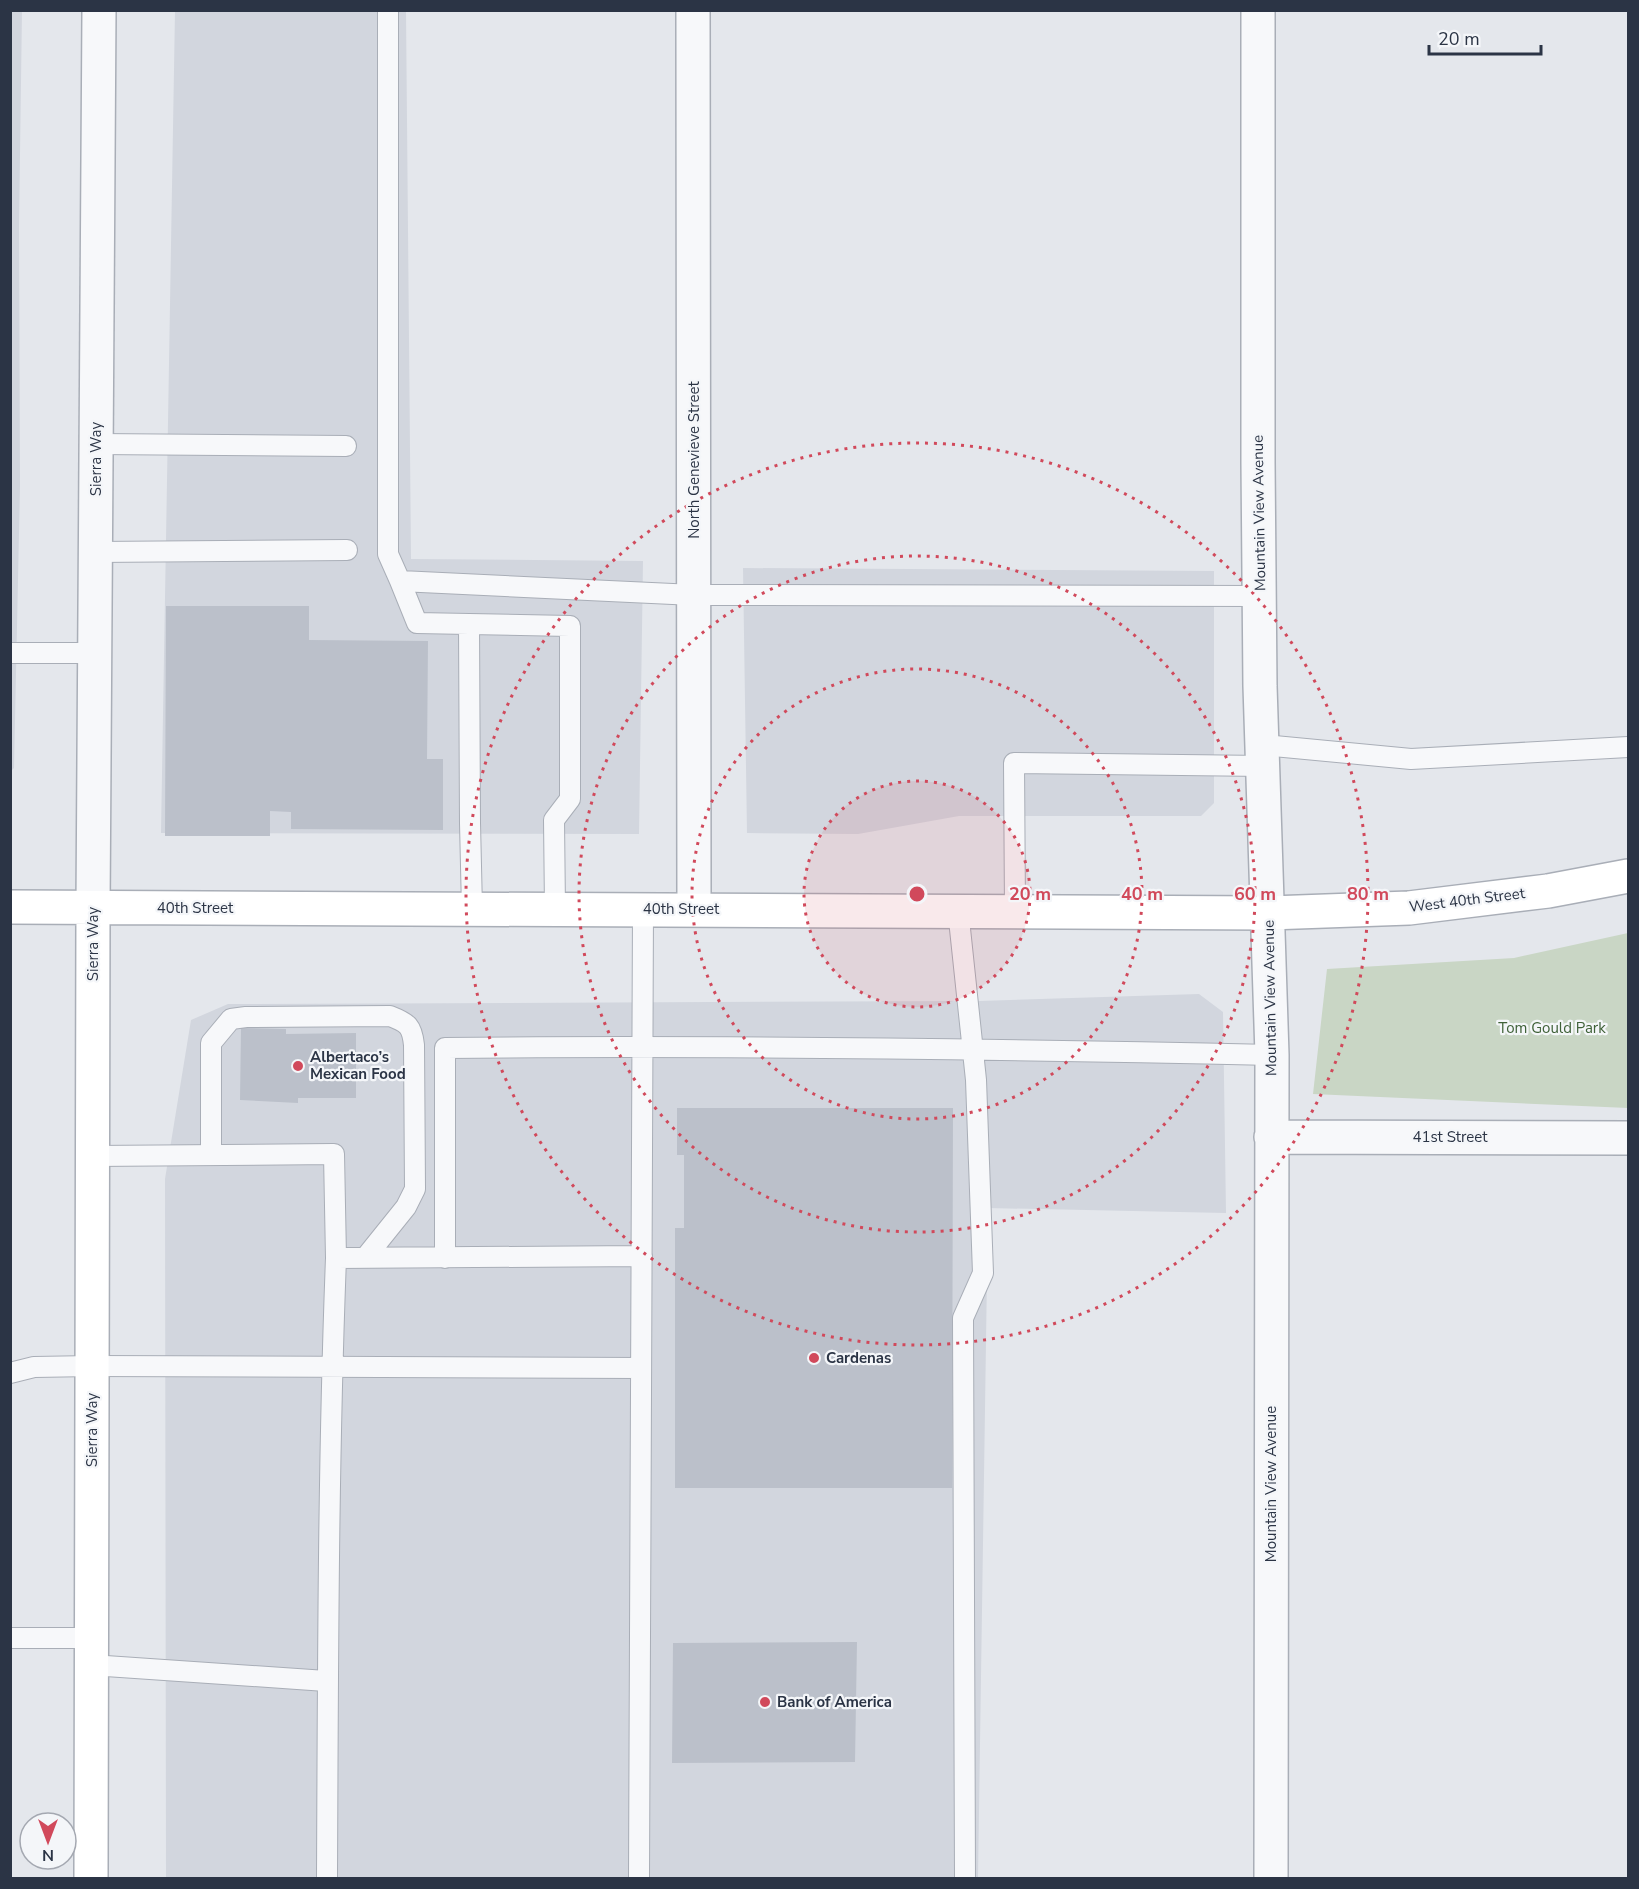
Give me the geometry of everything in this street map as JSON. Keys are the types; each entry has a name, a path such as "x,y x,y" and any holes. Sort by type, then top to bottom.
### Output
{"main road":[{"name":"West 40th Street","path":"1269,913 1408,908 1548,891 1629,876"},
{"name":"40th Street","path":"10,907 1269,913"},
{"name":"Sierra Way","path":"91,1878 93,908"}],"street":[{"name":"Sierra Way","path":"93,908 99,10"},
{"name":"North Genevieve Street","path":"693,10 694,909"},
{"name":"Mountain View Avenue","path":"1258,10 1259,596 1272,1055 1271,1878"},
{"name":"41st Street","path":"1271,1137 1629,1138"}],"lane":[{"path":"388,10 388,554 417,623 570,626 570,800 554,820 555,909"},
{"path":"96,444 346,446"},
{"path":"95,552 347,550"},
{"path":"400,581 694,595 1259,596"},
{"path":"469,624 472,909"},
{"path":"10,653 95,653"},
{"path":"1015,910 1014,763 1263,756 1411,759 1629,747"},
{"path":"639,1878 643,909"},
{"path":"958,910 976,1080 982,1272 963,1318 965,1878"},
{"path":"211,1155 211,1043 231,1019 390,1016 405,1022 413,1032 414,1045 415,1189 406,1207 365,1258"},
{"path":"445,1257 445,1048 643,1046 973,1048 1272,1055"},
{"path":"93,1156 334,1154 336,1258 327,1681 327,1878"},
{"path":"336,1258 642,1256"},
{"path":"10,1373 34,1368 92,1366 641,1368"},
{"path":"10,1638 91,1652 327,1681"}],"shaded area":[{"path":"22,10 19,226 20,486 14,768 11,771 10,11"},
{"path":"175,11 406,11 411,559 643,561 639,834 161,833"},
{"path":"743,568 1214,571 1214,803 1201,816 959,816 858,834 747,833"},
{"path":"1199,994 1223,1012 1226,1213 988,1208 978,1878 166,1878 165,1179 191,1020 228,1004 980,1001"}],"green space":[{"name":"Tom Gould Park","path":"1628,933 1628,1108 1313,1094 1327,969 1514,958"}],"building":[{"path":"166,606 309,606 309,640 428,641 427,759 443,759 443,830 291,829 291,812 270,811 270,836 165,836"},
{"name":"Albertaco’s Mexican Food","path":"241,1028 286,1029 286,1034 356,1033 356,1098 298,1098 298,1103 240,1100"},
{"name":"Cardenas","path":"677,1108 953,1108 952,1488 675,1488 675,1228 684,1228 684,1155 677,1155"},
{"name":"Bank of America","path":"857,1642 855,1762 672,1763 673,1643"}],"place":[{"name":"Albertaco’s Mexican Food","path":"298,1066"},
{"name":"Cardenas","path":"814,1358"},
{"name":"Bank of America","path":"765,1702"}]}
